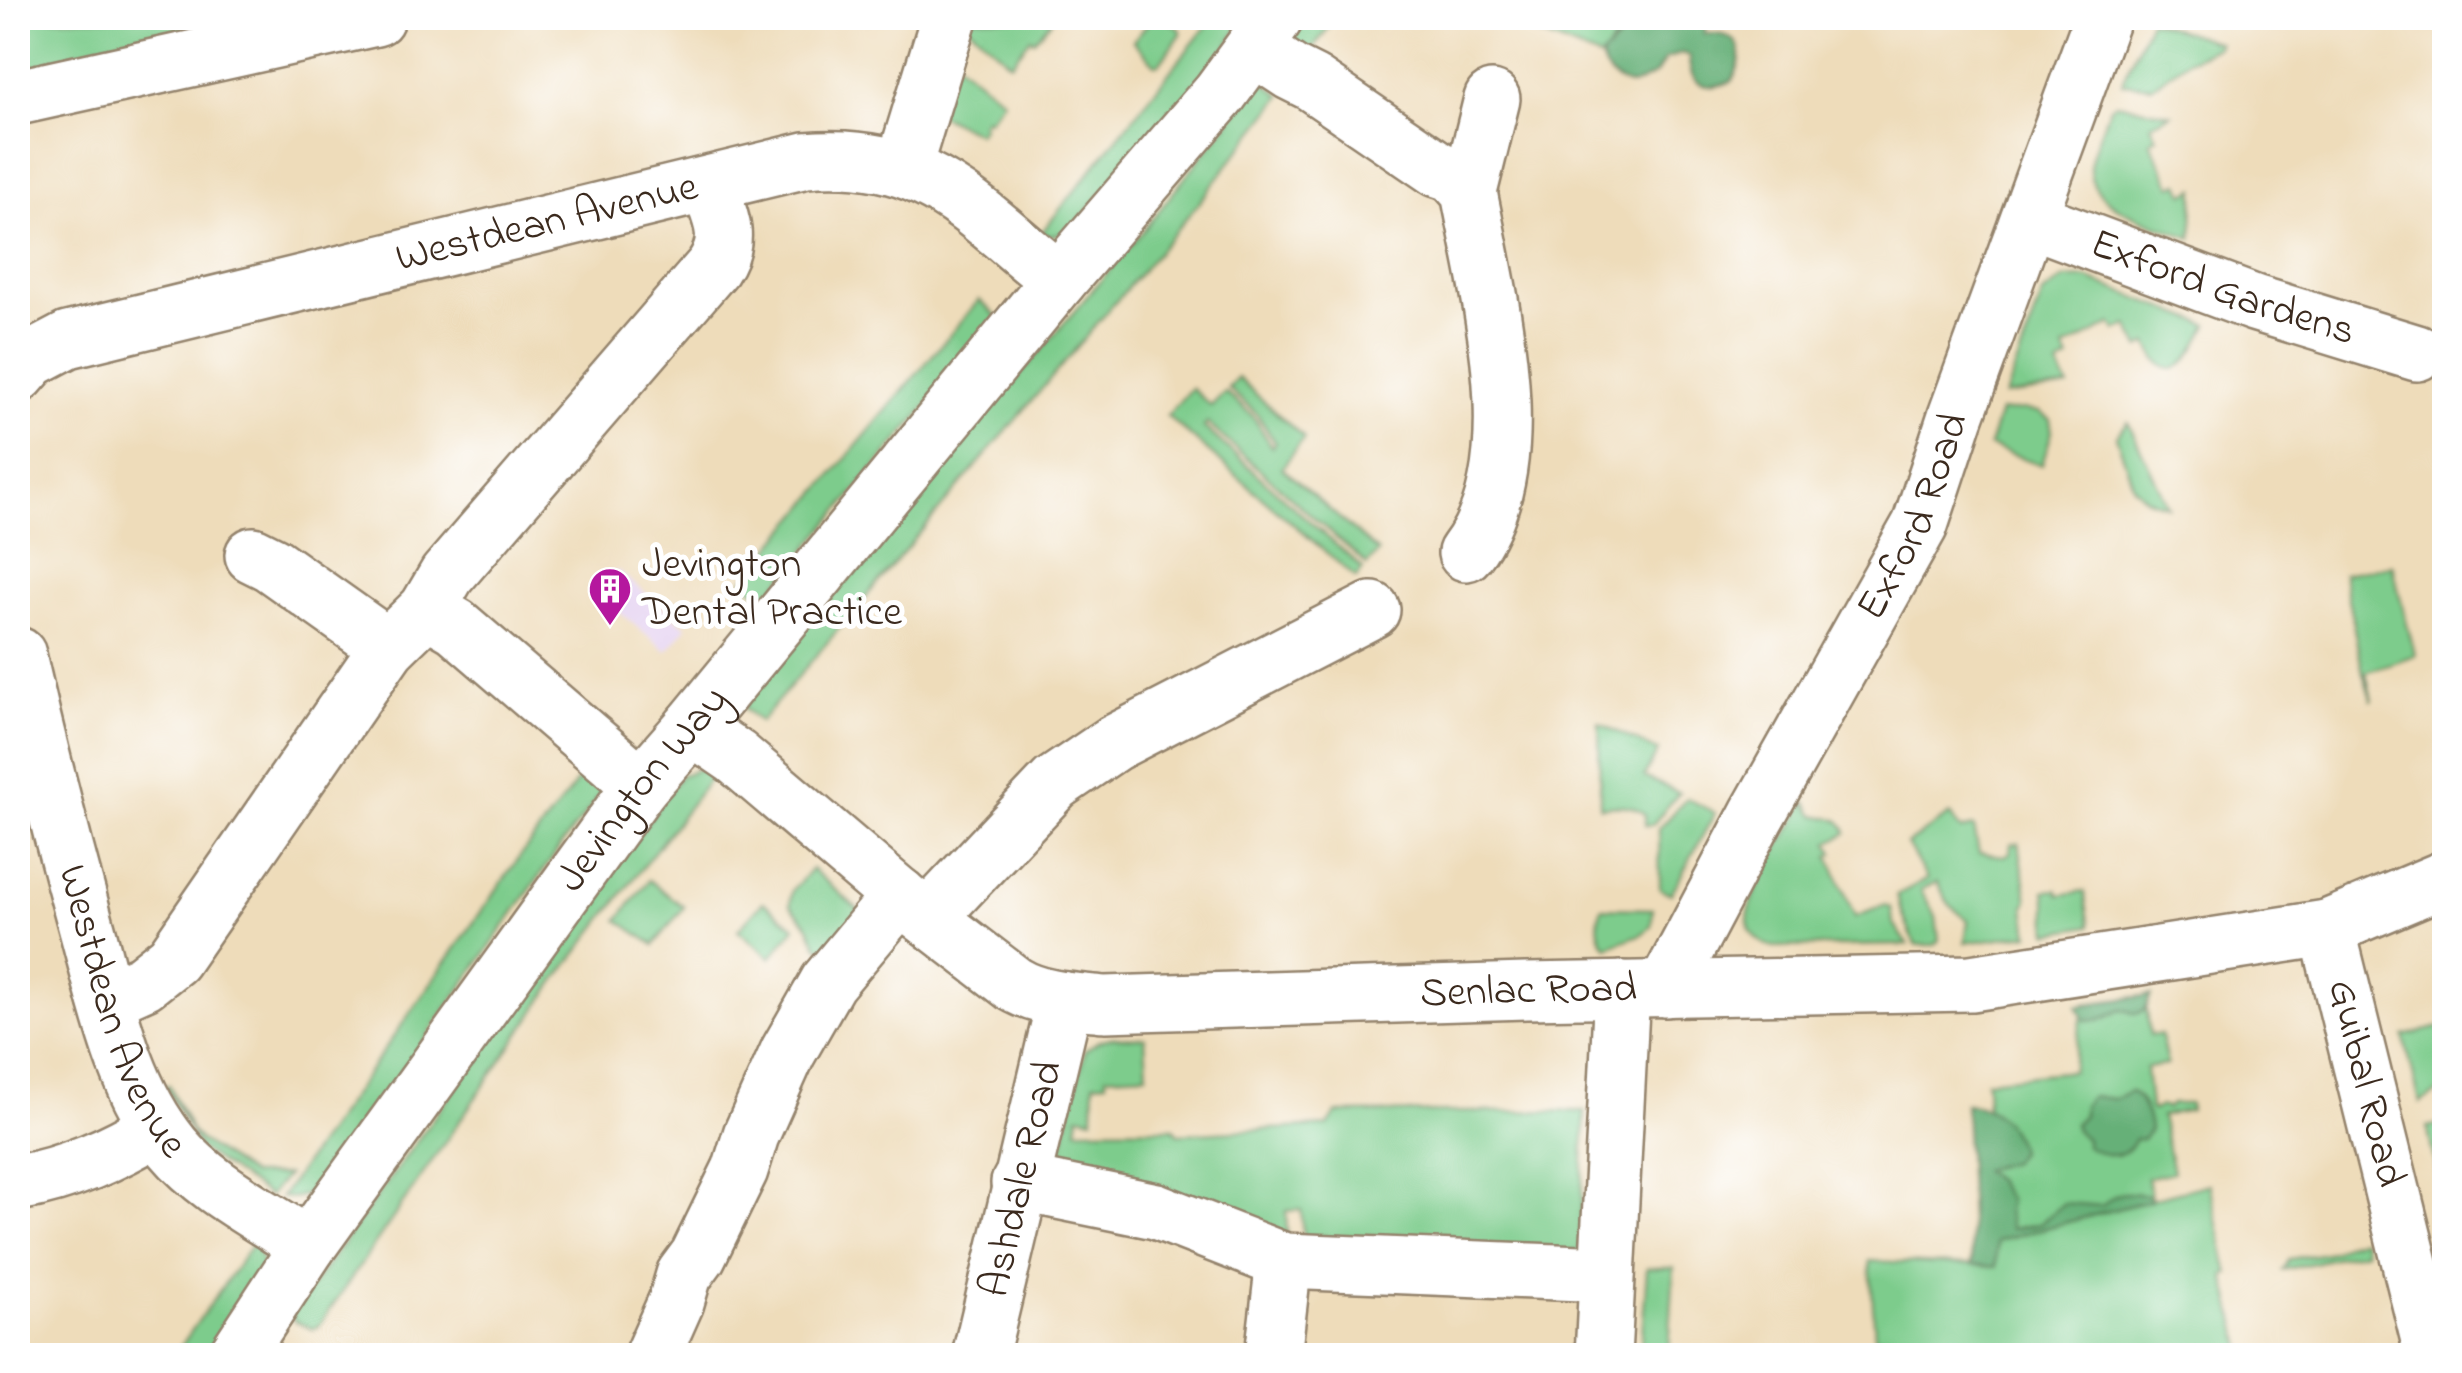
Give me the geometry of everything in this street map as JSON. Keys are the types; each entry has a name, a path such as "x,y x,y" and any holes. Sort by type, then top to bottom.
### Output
{"street":[{"path":"18,97 376,18"},
{"path":"903,169 949,18"},
{"name":"Exford Road","path":"1603,1356 1607,1274 1643,989 1757,815 1920,525 2102,18"},
{"path":"1264,33 1292,74 1312,83 1438,169 1466,176"},
{"name":"Jevington Way","path":"236,1356 308,1246 641,785 1059,280 1198,120 1264,33"},
{"path":"1466,553 1482,532 1502,432 1503,380 1466,176 1492,99"},
{"name":"Westdean Avenue","path":"28,348 806,160 854,160 903,169 945,187 1059,280"},
{"path":"106,999 144,982 173,960 388,647 428,609 446,575 722,254 723,228 710,186"},
{"name":"Exford Gardens","path":"2030,219 2254,303 2417,354"},
{"path":"253,555 272,564 388,647"},
{"path":"428,609 456,626 641,785"},
{"path":"652,1356 684,1276 698,1256 740,1170 751,1134 788,1052 828,982 1055,783 1114,743 1372,610"},
{"name":"Westdean Avenue","path":"18,655 27,740 128,1068 158,1127 196,1171 308,1246"},
{"name":"Senlac Road","path":"692,727 736,757 914,907 1014,984 1023,990 1065,1000 1105,1004 1971,984 2327,928 2444,879"},
{"name":"Guibal Road","path":"2327,928 2432,1356"},
{"name":"Ashdale Road","path":"980,1356 1065,1000"},
{"path":"18,1183 81,1167 158,1127"},
{"path":"1019,1183 1156,1211 1284,1261 1607,1274"},
{"path":"1274,1356 1284,1261"}],"shaded area":[{"path":"617,570 687,627 667,651 598,595"}],"green space":[{"path":"18,18 300,18 18,79"},
{"path":"959,18 1052,18 1053,19 1011,63"},
{"path":"1152,18 1165,18 1181,30 1159,64 1133,41"},
{"path":"1213,18 1245,18 1221,57 1069,232 1051,236 1041,233"},
{"path":"1302,18 1335,18 1301,66 1283,50"},
{"path":"1500,18 1635,18 1636,22 1612,43 1601,59"},
{"path":"1635,18 1709,18 1704,34 1726,36 1738,45 1740,61 1732,81 1714,86 1701,84 1692,74 1689,56 1682,53 1665,59 1656,74 1633,86 1616,80 1605,69 1601,57 1636,22"},
{"path":"2150,20 2219,43 2153,86 2122,83"},
{"path":"948,55 1003,100 988,120 985,118 978,133 933,112"},
{"path":"1262,80 1282,96 1189,215 760,722 745,709 747,694 1142,232"},
{"path":"2116,103 2171,114 2151,124 2157,137 2150,141 2172,186 2180,183 2185,194 2195,189 2192,238 2128,213 2100,194 2092,181 2093,152 2110,107"},
{"path":"2086,278 2208,325 2189,357 2174,369 2157,360 2148,344 2140,348 2128,325 2116,331 2112,324 2064,349 2069,360 2058,367 2069,387 2005,396 2043,294 2064,279"},
{"path":"979,300 1000,319 765,599 743,581"},
{"path":"1238,378 1304,438 1282,468 1378,552 1367,565 1207,423 1204,427 1363,569 1356,578 1167,416 1191,388 1211,406 1225,392 1253,416 1272,447 1275,443 1257,414 1228,388"},
{"path":"2000,412 2039,412 2050,420 2052,432 2042,465 1989,446"},
{"path":"2128,422 2168,506 2145,498 2134,487 2116,436"},
{"path":"2392,565 2415,655 2366,672 2372,701 2343,574"},
{"path":"1599,723 1658,751 1644,777 1679,793 1652,825 1645,825 1645,815 1635,808 1600,807"},
{"path":"593,761 615,776 560,847 340,1161 308,1193 281,1197 521,855"},
{"path":"704,767 718,768 555,982 320,1324 313,1329 294,1321 291,1315 681,775"},
{"path":"1687,798 1715,813 1671,894 1660,889 1659,829"},
{"path":"1806,802 1815,815 1835,819 1845,827 1847,833 1829,843 1834,853 1829,856 1855,917 1885,905 1891,908 1893,922 1908,945 1774,947 1754,935 1748,922 1754,896"},
{"path":"1950,815 1960,830 1974,827 1979,853 2004,856 2010,853 2011,844 2019,843 2029,934 1965,943 1968,920 1949,905 1937,882 1921,890 1936,917 1939,941 1935,945 1916,945 1897,895 1927,879 1907,844"},
{"path":"812,869 869,919 836,960 817,945 809,926 790,905 792,890"},
{"path":"649,880 684,907 654,945 618,920"},
{"path":"2057,890 2059,895 2084,891 2090,926 2049,933 2045,891"},
{"path":"763,902 795,927 771,958 738,930"},
{"path":"1602,908 1653,909 1651,926 1642,934 1607,947 1598,928"},
{"path":"2151,995 2145,1010 2136,1014 2121,1009 2108,1017 2085,1020 2077,1006"},
{"path":"2145,996 2150,1035 2161,1035 2167,1065 2146,1068 2150,1108 2189,1104 2190,1110 2161,1116 2173,1172 2147,1178 2151,1199 2209,1184 2244,1355 1948,1355 1941,1348 1942,1339 1875,1337 1870,1261 1972,1265 1968,1149 1988,1143 1986,1080 2072,1071 2084,1004"},
{"path":"2444,1026 2444,1089 2420,1103 2404,1036"},
{"path":"1114,1037 1145,1038 1147,1074 1106,1076 1106,1082 1094,1083 1093,1118 1079,1115 1077,1129 1174,1128 1178,1134 1328,1126 1336,1113 1585,1111 1579,1267 1303,1241 1301,1210 1286,1211 1288,1248 1055,1177 1085,1050"},
{"path":"169,1085 191,1131 201,1141 251,1175 287,1175 269,1196 199,1149 165,1086"},
{"path":"2130,1091 2144,1108 2150,1130 2119,1154 2106,1155 2086,1146 2086,1139 2074,1124 2083,1115 2083,1106 2091,1096 2114,1099"},
{"path":"1965,1104 1994,1112 2017,1143 2019,1153 2011,1162 1983,1170 2009,1200 2011,1229 2039,1224 2064,1203 2102,1206 2113,1196 2124,1193 2150,1195 2151,1200 1996,1241 1996,1267 1972,1265"},
{"path":"2444,1123 2444,1206 2427,1127"},
{"path":"2362,1239 2365,1251 2283,1270 2290,1259 2333,1252"},
{"path":"255,1240 262,1263 259,1275 206,1355 174,1356"},
{"path":"1647,1268 1674,1268 1669,1350 1641,1349"}],"place":[{"name":"Jevington Dental Practice","path":"610,627"}]}
